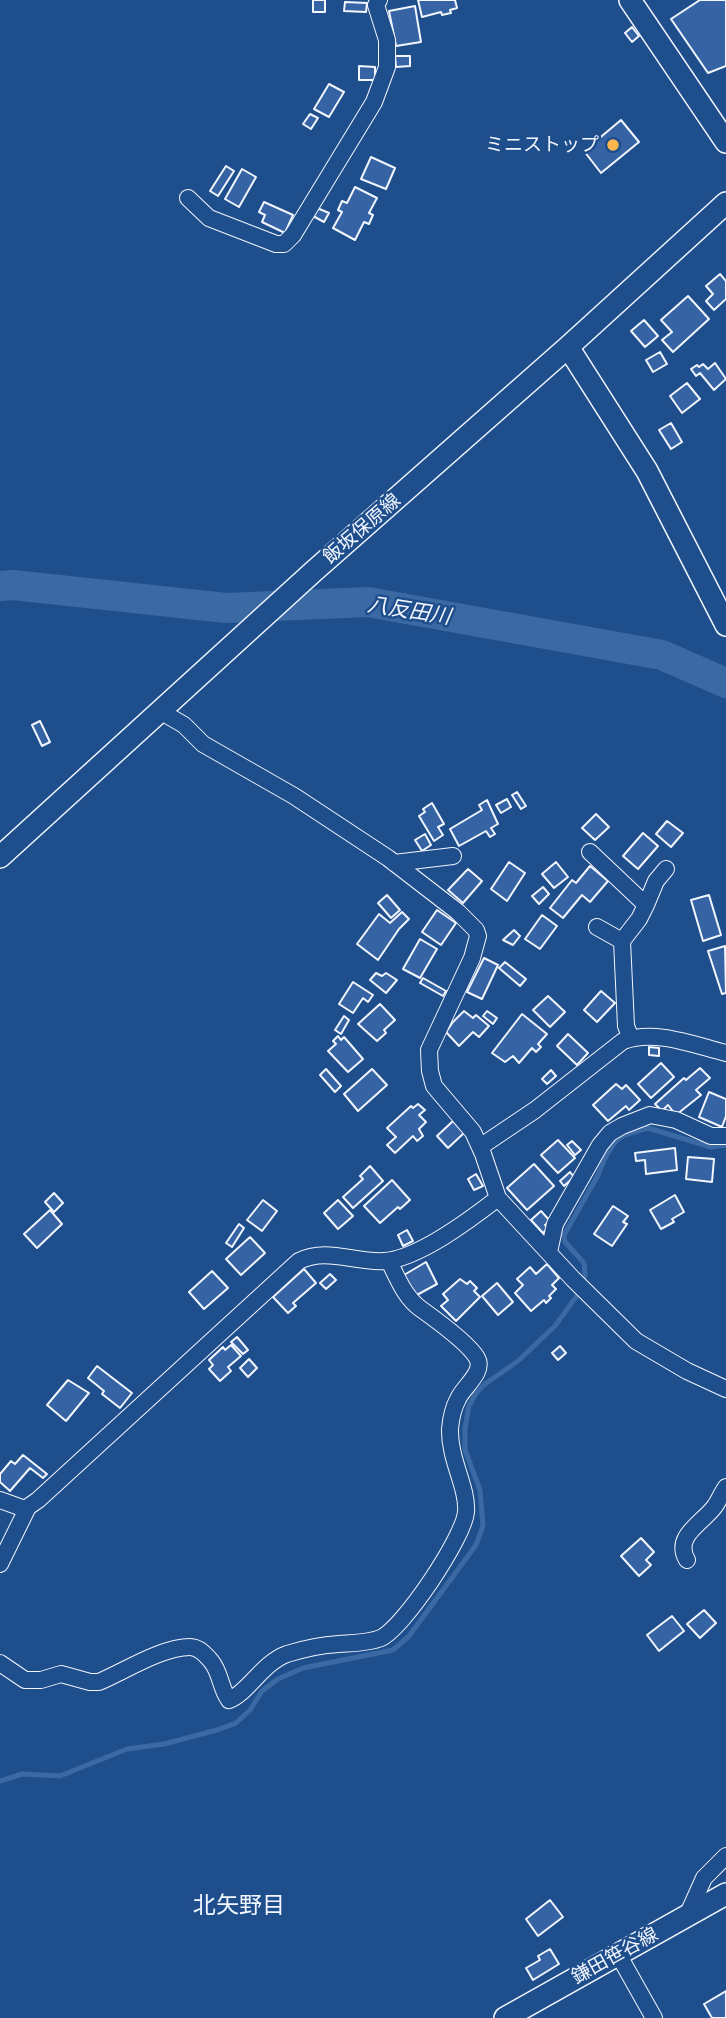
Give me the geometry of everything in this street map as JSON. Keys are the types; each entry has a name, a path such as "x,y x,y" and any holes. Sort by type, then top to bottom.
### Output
{"main road":[{"path":"630,0 726,142"},
{"name":"飯坂保原線","path":"0,857 314,571 568,347 726,203"},
{"path":"568,347 647,471 726,625"},
{"name":"鎌田笹谷線","path":"505,2018 726,1894"}],"street":[{"path":"188,198 209,218 276,244 284,244 293,235 374,103 387,66 387,40 376,5 379,0"},
{"path":"160,711 184,725 203,744 294,796 394,863 458,912 476,930 478,936 472,958 429,1050 428,1060 434,1086 464,1120 480,1147 498,1198 573,1279 636,1341 687,1371 726,1389"},
{"path":"590,852 646,905"},
{"path":"394,863 453,856"},
{"path":"631,1038 626,1026 622,941 639,919 656,881 666,869"},
{"path":"597,927 622,941"},
{"path":"480,1147 535,1110 623,1041 636,1036 657,1037 726,1053"},
{"path":"549,1252 555,1224 600,1145 610,1133 650,1115 676,1120 711,1136 726,1136"},
{"path":"0,1564 28,1507 150,1400 299,1261 318,1254 366,1261 389,1261 416,1252 432,1243 498,1198"},
{"path":"0,1663 25,1680 41,1680 61,1674 99,1682 164,1653 190,1647 199,1649 215,1665 221,1690 229,1700 237,1697 271,1663 286,1655 335,1644 379,1639 392,1631 408,1613 463,1528 467,1510 451,1450 450,1428 459,1395 477,1373 479,1364 477,1357 446,1327 420,1309 411,1299 389,1261"},
{"path":"687,1560 682,1553 682,1545 688,1533 716,1505 726,1486"},
{"path":"0,1500 25,1509 28,1507"},
{"path":"687,1916 704,1878 726,1856"},
{"path":"618,1954 654,2018"}],"building":[{"path":"313,0 325,0 325,12 313,12"},
{"path":"418,0 455,0 457,8 450,10 451,13 442,15 441,12 422,17"},
{"path":"700,0 726,0 726,66 708,73 671,19"},
{"path":"345,2 367,3 366,12 344,11"},
{"path":"415,6 421,42 396,46 389,11"},
{"path":"632,27 639,36 632,42 625,33"},
{"path":"395,56 410,56 410,66 396,67"},
{"path":"359,66 375,67 375,80 359,80"},
{"path":"329,84 344,92 329,117 314,109"},
{"path":"310,114 318,118 311,129 303,124"},
{"path":"621,120 639,142 601,173 584,151"},
{"path":"371,157 395,168 386,189 361,179"},
{"path":"226,166 234,171 218,196 210,191"},
{"path":"242,169 256,177 239,207 225,199"},
{"path":"355,187 377,198 369,213 373,215 369,224 364,222 355,240 333,228 342,212 338,210 342,201 347,203"},
{"path":"264,202 293,215 285,233 262,222 265,215 259,212"},
{"path":"317,208 329,213 324,222 313,216"},
{"path":"720,274 726,281 726,299 714,310 706,301 713,294 706,286"},
{"path":"688,296 709,319 673,352 662,340 672,332 661,320"},
{"path":"644,320 658,336 645,347 631,331"},
{"path":"660,352 667,364 653,372 646,360"},
{"path":"715,363 726,379 714,390 700,373 696,376 691,369 703,364 708,369"},
{"path":"687,383 700,399 682,413 670,396"},
{"path":"671,423 682,442 671,449 659,430"},
{"path":"40,721 50,742 42,746 32,725"},
{"path":"517,792 526,806 521,809 512,795"},
{"path":"507,799 511,807 501,813 496,805"},
{"path":"487,800 498,824 491,828 495,834 490,837 486,831 459,846 450,829 482,810 479,805"},
{"path":"432,803 444,824 438,827 443,835 434,841 419,816 425,812 423,809"},
{"path":"596,814 609,827 595,840 582,828"},
{"path":"667,821 683,833 671,847 656,834"},
{"path":"643,833 658,846 638,869 623,856"},
{"path":"425,834 431,845 422,851 415,840"},
{"path":"509,862 525,873 507,901 491,889"},
{"path":"556,862 568,877 554,888 542,874"},
{"path":"590,866 608,881 590,902 582,895 563,918 550,908 572,880 576,883"},
{"path":"468,869 482,881 463,903 448,890"},
{"path":"543,887 549,894 539,904 532,896"},
{"path":"387,895 400,910 391,918 378,903"},
{"path":"709,895 721,935 703,941 691,900"},
{"path":"437,910 456,923 441,945 422,932"},
{"path":"402,912 409,919 378,960 357,944 379,914 390,923"},
{"path":"542,915 557,926 540,949 525,939"},
{"path":"514,930 520,936 513,945 503,940"},
{"path":"420,939 437,949 420,978 403,969"},
{"path":"725,946 726,993 722,994 708,951"},
{"path":"484,958 498,965 482,999 467,992"},
{"path":"505,962 526,979 520,986 499,968"},
{"path":"376,973 382,976 386,973 397,980 386,993 370,980"},
{"path":"423,978 446,991 443,996 420,983"},
{"path":"353,982 373,995 368,1002 363,998 353,1013 339,1004"},
{"path":"601,991 615,1003 597,1022 584,1010"},
{"path":"548,996 565,1012 550,1027 533,1010"},
{"path":"380,1004 395,1020 377,1041 358,1024"},
{"path":"464,1011 473,1018 476,1015 489,1026 479,1037 473,1032 459,1046 446,1032"},
{"path":"487,1011 497,1018 493,1024 483,1016"},
{"path":"522,1014 547,1034 538,1044 541,1047 536,1052 532,1048 519,1063 513,1056 505,1062 492,1053"},
{"path":"344,1016 349,1020 341,1034 335,1030"},
{"path":"568,1034 588,1053 577,1065 557,1046"},
{"path":"338,1036 341,1040 344,1037 363,1059 348,1072 328,1051 336,1044 333,1041"},
{"path":"649,1047 659,1048 659,1056 649,1055"},
{"path":"661,1063 674,1077 651,1098 638,1084"},
{"path":"700,1068 710,1078 696,1090 701,1095 676,1115 668,1105 662,1111 655,1104 684,1078 686,1080"},
{"path":"326,1069 341,1086 335,1092 320,1075"},
{"path":"372,1069 387,1085 358,1111 344,1094"},
{"path":"551,1070 556,1076 547,1084 542,1079"},
{"path":"616,1084 622,1089 626,1085 640,1100 629,1110 626,1106 608,1121 593,1105"},
{"path":"709,1092 726,1099 726,1116 722,1127 699,1117"},
{"path":"418,1104 425,1110 419,1115 426,1122 419,1129 423,1136 417,1141 413,1136 395,1153 387,1145 396,1137 387,1128 411,1106 413,1108"},
{"path":"453,1121 464,1133 448,1148 437,1136"},
{"path":"558,1140 575,1158 558,1173 541,1155"},
{"path":"572,1141 581,1150 575,1155 567,1145"},
{"path":"675,1148 677,1170 646,1174 645,1160 636,1161 635,1153"},
{"path":"688,1157 714,1159 712,1182 686,1179"},
{"path":"534,1164 554,1186 527,1210 507,1188"},
{"path":"370,1166 383,1181 353,1208 343,1197 363,1179 360,1176"},
{"path":"570,1172 574,1177 564,1186 560,1181"},
{"path":"476,1174 483,1186 474,1190 468,1179"},
{"path":"392,1180 410,1200 380,1223 364,1206"},
{"path":"54,1193 63,1203 54,1212 45,1202"},
{"path":"675,1195 684,1212 661,1229 650,1210"},
{"path":"263,1200 277,1211 262,1231 247,1220"},
{"path":"338,1200 353,1216 338,1229 324,1213"},
{"path":"613,1206 628,1216 623,1222 627,1224 612,1246 594,1234"},
{"path":"50,1210 62,1224 37,1248 24,1234"},
{"path":"541,1211 550,1221 545,1225 548,1228 543,1233 531,1220"},
{"path":"239,1224 244,1228 232,1247 226,1243"},
{"path":"407,1230 413,1241 403,1246 398,1235"},
{"path":"250,1237 265,1253 241,1275 226,1259"},
{"path":"426,1262 437,1284 415,1296 404,1275"},
{"path":"547,1264 559,1278 552,1285 556,1289 546,1303 544,1300 531,1311 515,1293 523,1285 517,1279 530,1267 536,1274"},
{"path":"304,1269 316,1283 293,1303 296,1306 288,1313 273,1297"},
{"path":"212,1271 228,1288 204,1309 189,1292"},
{"path":"330,1274 336,1280 326,1289 320,1283"},
{"path":"460,1279 467,1284 470,1281 477,1288 474,1291 480,1297 456,1321 441,1306 448,1300 443,1294"},
{"path":"497,1283 513,1302 498,1315 482,1296"},
{"path":"237,1337 248,1350 243,1354 231,1342"},
{"path":"231,1345 241,1356 228,1367 231,1371 220,1381 209,1369 213,1365 209,1360 223,1347 225,1350"},
{"path":"560,1346 566,1353 558,1360 552,1353"},
{"path":"249,1359 257,1368 248,1377 240,1368"},
{"path":"97,1366 132,1393 120,1408 88,1378"},
{"path":"68,1380 89,1393 66,1421 47,1405"},
{"path":"23,1455 47,1474 43,1478 30,1468 10,1491 0,1482 0,1474 11,1461 15,1464"},
{"path":"641,1538 654,1552 646,1560 651,1565 639,1576 621,1556"},
{"path":"704,1610 716,1623 700,1638 687,1624"},
{"path":"672,1616 684,1631 659,1651 647,1635"},
{"path":"550,1900 563,1917 538,1936 526,1919"},
{"path":"550,1949 559,1964 533,1980 526,1968 540,1960 538,1956"},
{"path":"726,1991 726,2018 712,2018 704,2004"}],"waterway":[{"name":"八反田川","path":"0,586 13,585 226,608 368,602 662,655 726,683"},
{"path":"0,1781 22,1774 60,1776 127,1749 164,1744 217,1730 236,1723 250,1710 262,1691 278,1679 303,1668 393,1650 409,1636 476,1545 483,1526 480,1490 465,1450 469,1406 485,1384 518,1361 555,1326 581,1290 585,1275 584,1263 565,1242 564,1235 615,1142 624,1135 648,1128 711,1147 726,1145"}],"place":[{"name":"ミニストップ","path":"613,145"}],"district":[{"name":"北矢野目","path":"239,1906"}]}
